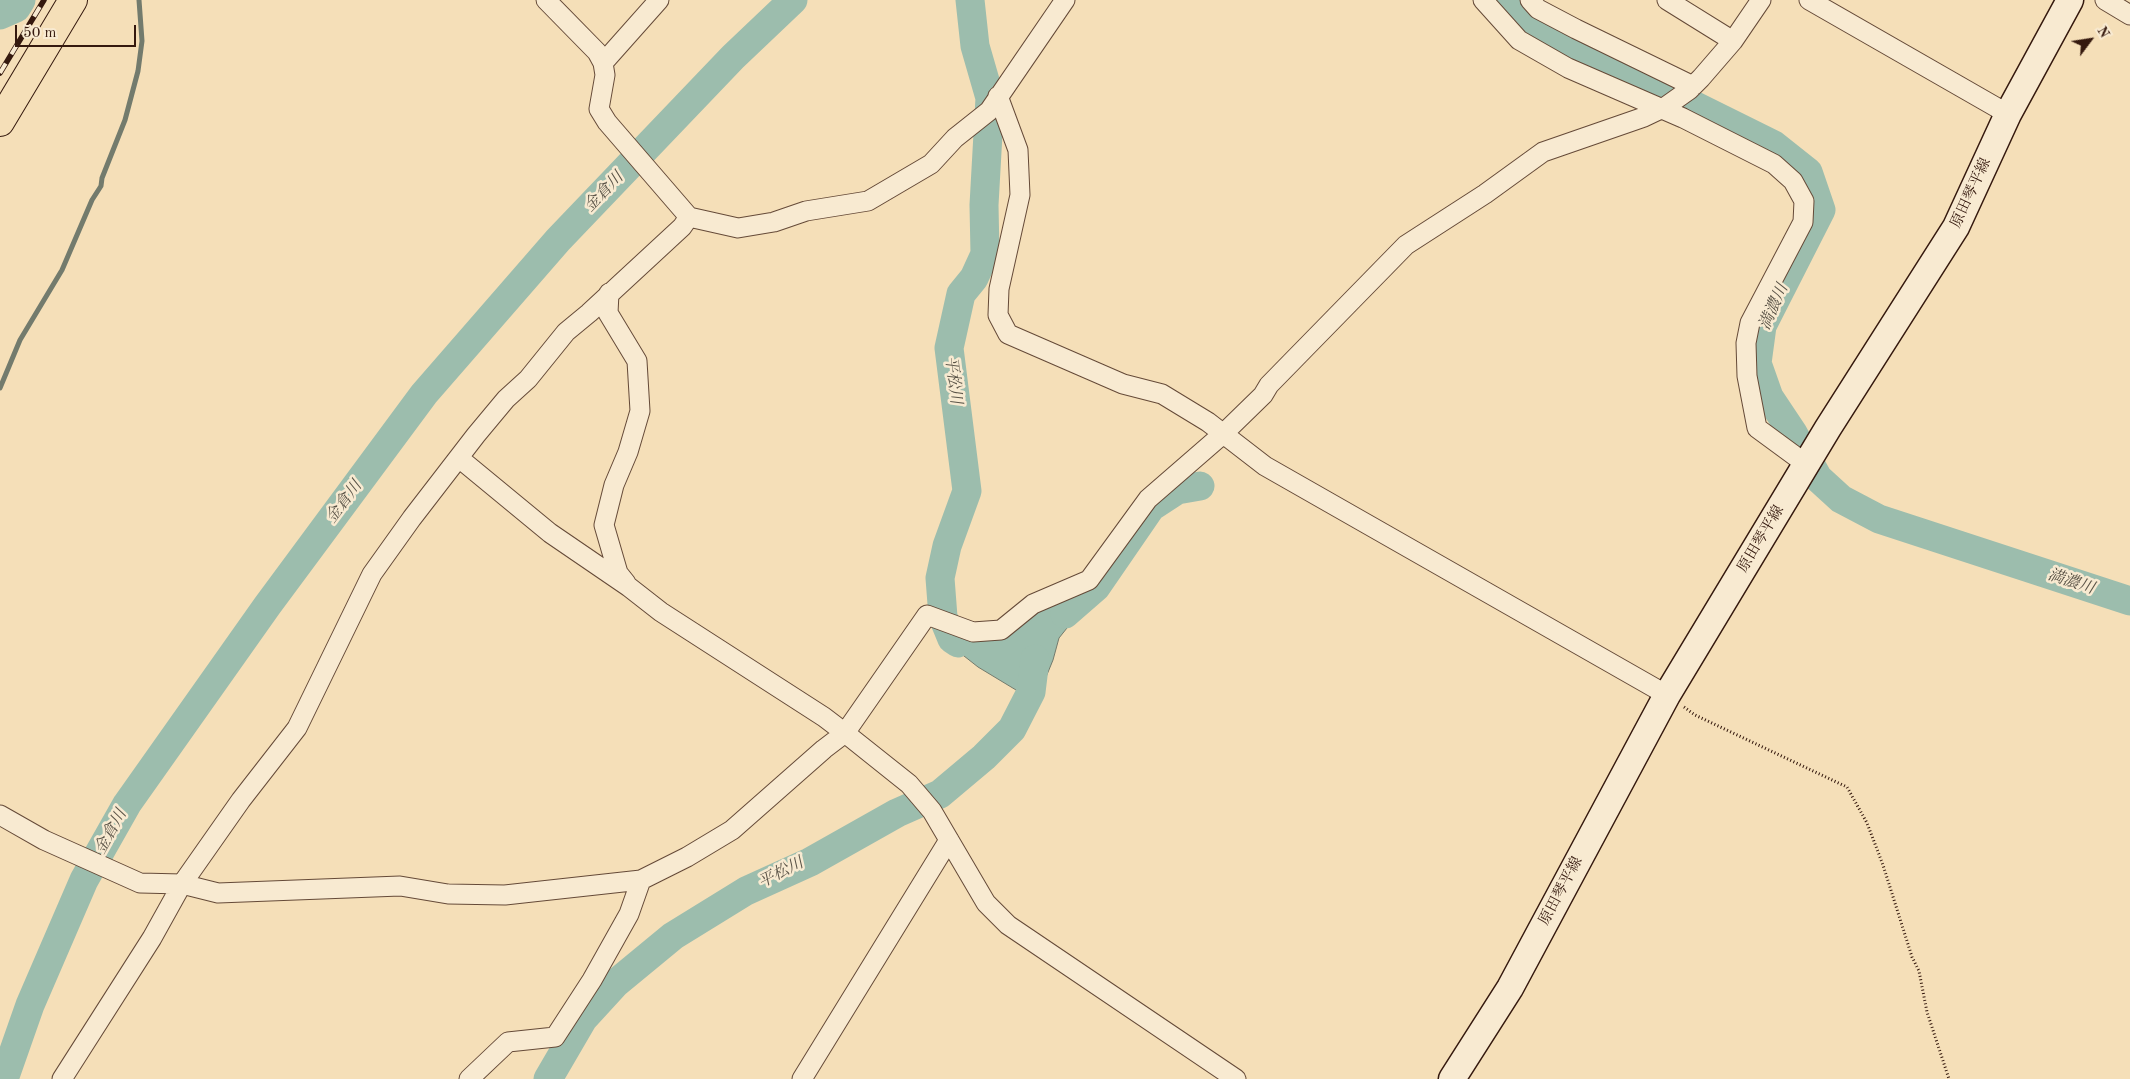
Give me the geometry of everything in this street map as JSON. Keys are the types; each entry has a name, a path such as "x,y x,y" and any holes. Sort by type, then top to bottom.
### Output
{"highway":[{"path":"0,122 73,0"}],"main road":[{"name":"原田琴平線","path":"1452,1079 1510,988 1667,695 1806,464 1956,227 2008,114 2070,0"}],"street":[{"path":"546,0 597,52 603,63 605,75 599,109 607,122 689,217 738,228 774,222 806,212 868,201 931,164 954,138 989,110 1065,0"},
{"path":"603,63 659,0"},
{"path":"1483,0 1519,40 1568,68 1663,108 1774,164 1793,180 1804,201 1803,222 1750,323 1746,343 1747,376 1757,428 1806,464"},
{"path":"1530,0 1538,9 1691,88"},
{"path":"1667,0 1733,41"},
{"path":"0,815 44,840 140,883 182,884 218,892 400,886 448,894 505,895 641,880 687,857 732,830 824,749 845,733 927,616 973,632 1001,630 1033,604 1089,580 1148,499 1224,433 1263,395 1269,385 1406,246 1485,194 1543,152 1663,108 1691,88 1733,41 1761,0"},
{"path":"1809,0 2008,114"},
{"path":"2105,0 2130,15"},
{"path":"998,96 1018,150 1020,195 999,289 998,315 1008,334 1123,384 1162,394 1224,433 1265,466 1667,695"},
{"path":"62,1079 152,938 182,884 241,800 297,728 372,574 412,518 506,399 528,380 566,332 682,227 689,217"},
{"path":"609,293 608,313 637,362 638,371 640,411 628,452 614,486 604,525 618,573 628,587"},
{"path":"459,458 550,533 661,612 824,717 909,784 932,811 986,903 1008,925 1236,1079"},
{"path":"802,1079 949,840"},
{"path":"469,1079 508,1042 555,1037 592,980 629,914 641,880"}],"path":[{"path":"1667,695 1695,715 1847,787 1867,823 1883,865 1912,957 1919,971 1927,1012 1949,1079"}],"shaded area":[{"path":"1093,588 1095,593 1059,638 1053,660 1037,699 1021,693 978,667 945,641 932,628 935,625 979,638 1046,601"}],"waterway":[{"path":"0,15 16,8 21,0"},
{"path":"0,388 20,340 62,270 92,200 101,186 102,178 125,120 138,71 142,41 139,0"},
{"name":"金倉川","path":"4,1079 30,1005 84,880 127,804 267,606 424,394 558,240 733,57 793,0"},
{"name":"平松川","path":"958,643 952,639 943,617 940,578 947,546 967,491 949,348 961,294 974,278 985,254 984,205 990,98 975,46 970,0"},
{"name":"満濃川","path":"1507,0 1534,26 1774,145 1808,172 1821,210 1762,326 1757,363 1769,397 1793,433 1818,478 1841,499 1879,519 2130,601"},
{"name":"平松川","path":"1065,614 1096,587 1151,507 1177,490 1200,486"},
{"name":"平松川","path":"548,1079 583,1019 616,983 673,936 746,891 810,862 897,813 940,794 984,757 1012,729 1031,692 1035,659"}],"railway":[{"path":"0,73 44,0"}]}
